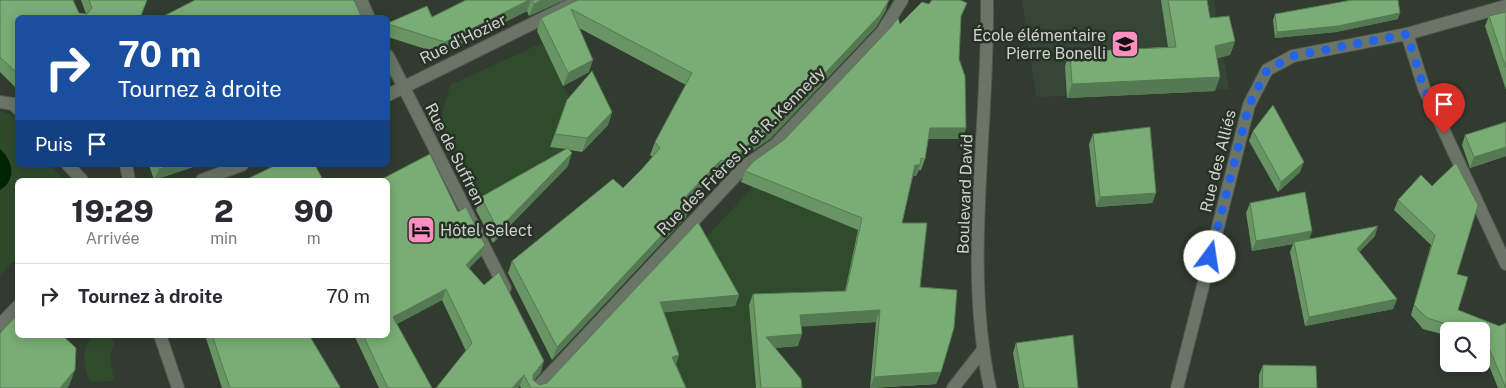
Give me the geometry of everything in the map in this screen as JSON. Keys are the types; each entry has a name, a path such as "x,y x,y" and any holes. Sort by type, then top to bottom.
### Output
{"street":[{"path":"361,0 368,15"},
{"name":"Rue d'Hozier","path":"390,94 580,0"},
{"name":"Rue des Frères J. et R. Kennedy","path":"537,388 745,166 775,145 882,32 902,0"},
{"name":"Boulevard David","path":"987,0 977,284 982,351 990,388"},
{"name":"Rue des Alliés","path":"1177,388 1249,105 1267,70 1293,56 1407,34 1506,6"},
{"path":"1407,34 1424,88 1506,264"},
{"name":"Rue de Suffren","path":"390,60 511,301"},
{"path":"0,102 15,106"},
{"path":"70,167 80,178"},
{"path":"207,178 237,167"},
{"path":"0,325 15,309"},
{"path":"161,338 178,388"},
{"path":"953,388 982,351"},
{"path":"542,360 550,373"}],"shaded area":[{"name":"École élémentaire Pierre Bonelli","path":"1022,0 1214,0 1229,89 1036,97"},
{"path":"542,43 572,103 560,141 564,150 484,205 440,123 450,85"},
{"path":"0,111 12,115 15,120 15,167 53,167 61,178 15,178 15,260 0,275"},
{"path":"0,149 8,159 11,176 9,181 0,190"},
{"path":"753,187 858,230 843,301 749,305 756,388 677,388 651,295 713,270 720,262 714,250 700,244"},
{"path":"92,338 111,338 115,343 110,356 114,381 90,382 84,357"}],"building":[{"path":"0,0 73,0 79,13 87,14 92,8 89,0 147,0 141,15 15,15 15,71 0,57"},
{"path":"195,0 354,0 361,15 166,15"},
{"path":"466,0 529,0 445,42 390,25 390,22 427,6 432,17"},
{"path":"532,0 542,0 534,4"},
{"path":"578,0 889,0 880,15 774,127 745,147 730,163 721,160 686,196 690,205 557,347 512,261 613,179 623,188 642,169 660,148 655,142 692,73 571,9 593,60 568,73 541,18"},
{"path":"932,0 960,0 967,3 961,16 959,59 965,76 966,128 930,128 925,159 921,158 920,165 915,165 902,223 927,223 920,287 957,290 954,328 941,372 874,377 880,310 800,315 802,334 766,337 801,379 802,388 761,388 753,294 846,291 862,218 745,171 754,161 785,139 898,18 900,24 922,2 929,4"},
{"path":"1168,0 1207,0 1210,18 1229,16 1235,41 1215,46 1220,77 1072,84 1070,52 1176,47"},
{"path":"1352,0 1398,0 1400,13 1338,26 1277,32 1275,14"},
{"path":"1506,12 1506,68 1489,16"},
{"path":"592,71 612,112 587,138 555,134 567,100"},
{"path":"1273,105 1304,162 1281,182 1253,131"},
{"path":"1506,122 1506,147 1474,157 1465,135"},
{"path":"1150,127 1156,193 1100,197 1093,134"},
{"path":"568,148 572,153 498,230 481,197"},
{"path":"430,154 458,212 466,207 485,245 466,265 484,285 499,272 544,361 533,375 533,380 539,385 547,383 698,222 739,295 660,302 679,355 672,357 686,388 531,388 524,375 512,388 436,388 472,343 446,289 393,317 432,388 388,388 364,338 390,338 390,178 384,178"},
{"path":"1456,163 1478,205 1457,274 1468,277 1458,310 1489,322 1440,322 1427,318 1414,305 1435,235 1398,200 1421,175 1432,186"},
{"path":"272,167 316,167 322,178 249,178"},
{"path":"1305,192 1312,231 1256,241 1250,203"},
{"path":"1378,226 1357,249 1397,299 1309,317 1294,242"},
{"path":"15,317 15,338 65,338 76,348 75,370 60,388 0,388 0,333"},
{"path":"1490,322 1499,326 1506,323 1506,388 1490,350"},
{"path":"1073,335 1078,388 1024,388 1016,343"},
{"path":"213,338 311,338 340,387 337,388 230,388"},
{"path":"1263,365 1316,366 1317,388 1262,388"}],"place":[{"name":"École élémentaire Pierre Bonelli","path":"1125,44"},
{"name":"Hôtel Select","path":"421,230"}],"route":[{"path":"1210,257 1249,105 1267,70 1293,56 1407,34 1424,88 1444,134"}]}
